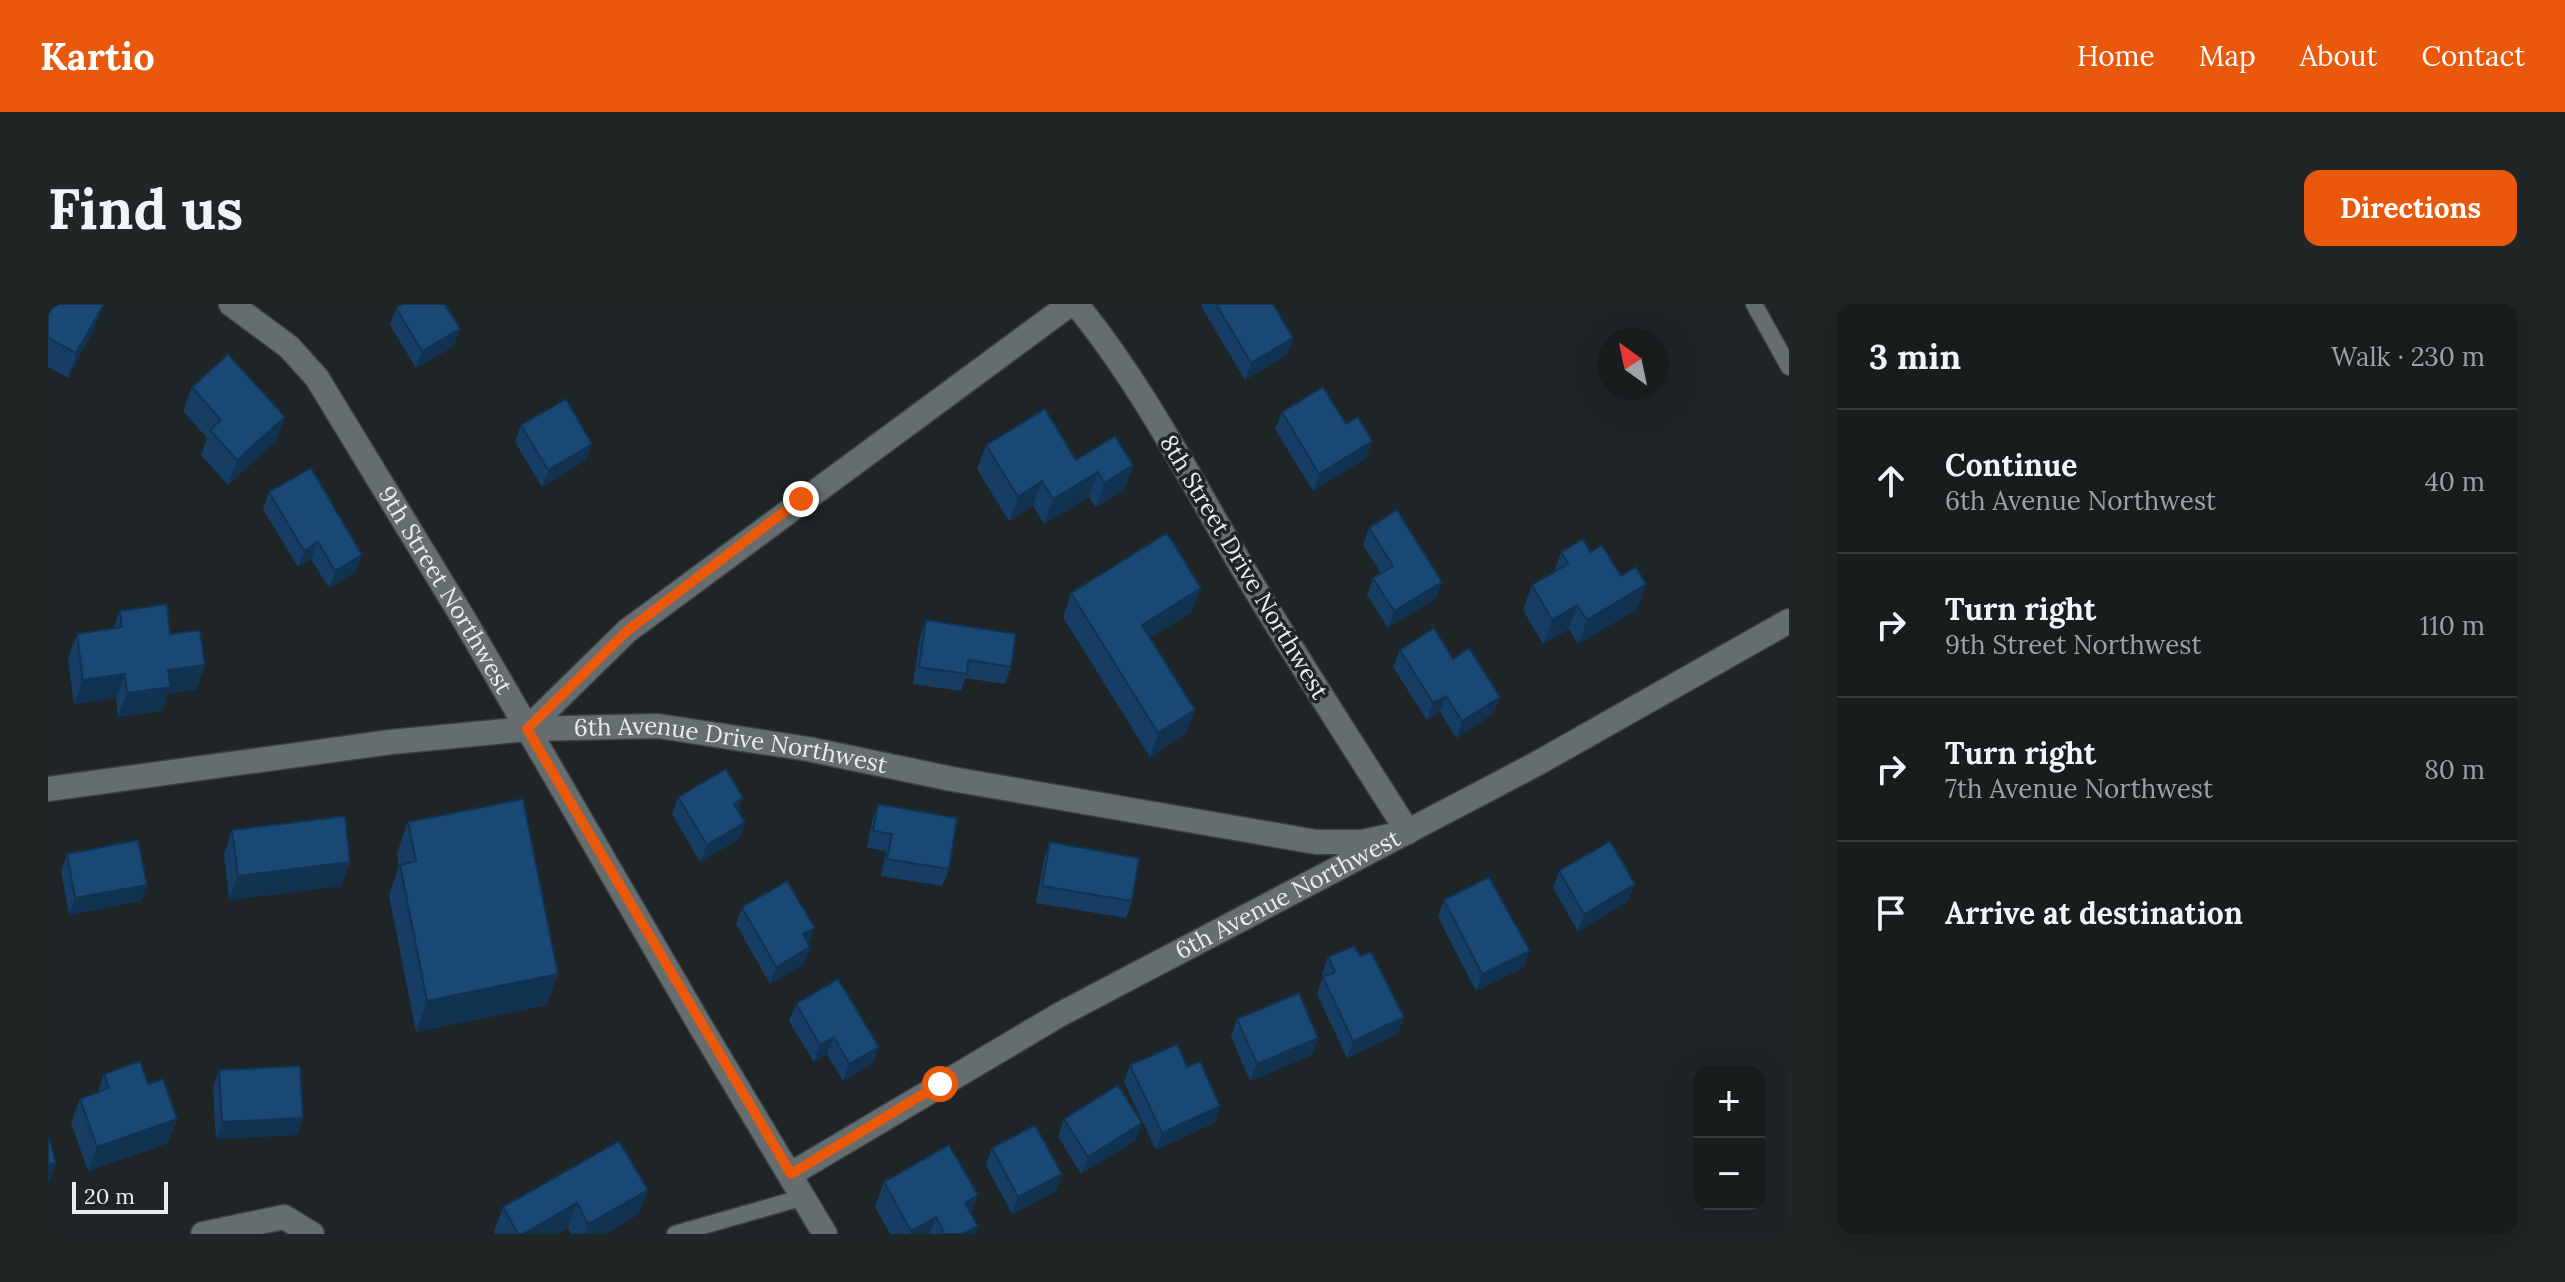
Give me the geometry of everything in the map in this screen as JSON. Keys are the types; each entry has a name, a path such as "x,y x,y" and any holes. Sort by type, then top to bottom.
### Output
{"street":[{"name":"9th Street Northwest","path":"231,304 289,347 317,378 465,621 825,1234"},
{"path":"527,729 627,631 801,499 1070,304"},
{"name":"8th Street Drive Northwest","path":"1076,304 1101,334 1176,452 1239,563 1408,832"},
{"name":"6th Avenue Northwest","path":"791,1174 1059,1015 1408,832 1789,621"},
{"name":"6th Avenue Drive Northwest","path":"48,789 391,742 527,729 658,726 808,749 952,779 1316,842 1362,842 1408,832"},
{"path":"203,1234 284,1217 312,1234"}],"lane":[{"path":"1754,304 1789,367"},
{"path":"675,1234 804,1197"}],"building":[{"path":"48,304 104,304 76,353 48,338"},
{"path":"403,304 445,304 460,329 422,351 396,308"},
{"path":"1216,304 1273,304 1293,338 1251,363"},
{"path":"228,354 285,417 237,460 210,430 221,420 192,387"},
{"path":"1323,387 1346,424 1358,417 1372,441 1319,474 1282,412"},
{"path":"566,399 592,444 548,470 521,425"},
{"path":"1045,409 1076,460 1115,436 1133,465 1104,483 1098,472 1053,499 1042,481 1018,497 986,445"},
{"path":"311,468 362,555 335,571 318,542 304,551 269,492"},
{"path":"1397,510 1442,582 1394,611 1373,578 1393,566 1369,528"},
{"path":"1167,533 1201,588 1142,625 1195,710 1158,733 1071,593"},
{"path":"1583,539 1590,552 1602,545 1621,576 1636,567 1646,584 1587,620 1577,605 1552,620 1532,585 1568,564 1561,552"},
{"path":"167,604 170,634 200,630 205,665 168,670 171,687 127,693 125,674 83,680 77,634 122,627 120,611"},
{"path":"926,620 1016,634 1011,667 968,660 967,674 919,667"},
{"path":"1434,628 1453,659 1469,648 1500,697 1462,721 1446,696 1433,703 1400,650"},
{"path":"726,769 743,798 734,804 745,822 707,845 678,797"},
{"path":"523,799 558,974 427,1001 400,865 416,861 408,822"},
{"path":"878,804 957,818 949,869 887,859 892,834 873,831"},
{"path":"345,816 350,862 238,876 232,830"},
{"path":"138,840 147,885 75,898 67,854"},
{"path":"1610,841 1635,884 1584,914 1559,871"},
{"path":"1050,842 1139,858 1132,901 1042,886"},
{"path":"1489,877 1530,951 1482,974 1444,900"},
{"path":"787,881 815,928 803,934 810,947 776,967 742,907"},
{"path":"1354,946 1360,956 1371,952 1404,1017 1353,1041 1323,977 1335,972 1328,957"},
{"path":"838,979 879,1047 849,1064 834,1037 820,1045 796,1004"},
{"path":"1299,993 1318,1038 1257,1064 1237,1019"},
{"path":"1177,1044 1187,1067 1200,1061 1220,1106 1162,1133 1130,1065"},
{"path":"140,1061 148,1084 163,1079 177,1119 97,1147 80,1099 109,1088 104,1074"},
{"path":"300,1066 303,1118 222,1122 219,1070"},
{"path":"1118,1085 1142,1123 1088,1157 1064,1119"},
{"path":"1035,1125 1062,1174 1018,1197 992,1148"},
{"path":"48,1134 56,1163 48,1165"},
{"path":"619,1141 648,1190 588,1224 577,1203 518,1234 503,1207"},
{"path":"949,1145 978,1195 965,1203 978,1226 963,1234 945,1234 936,1217 911,1231 884,1182"}],"route":[{"path":"801,499 627,631 527,729 701,1027 791,1174 940,1084"}]}
